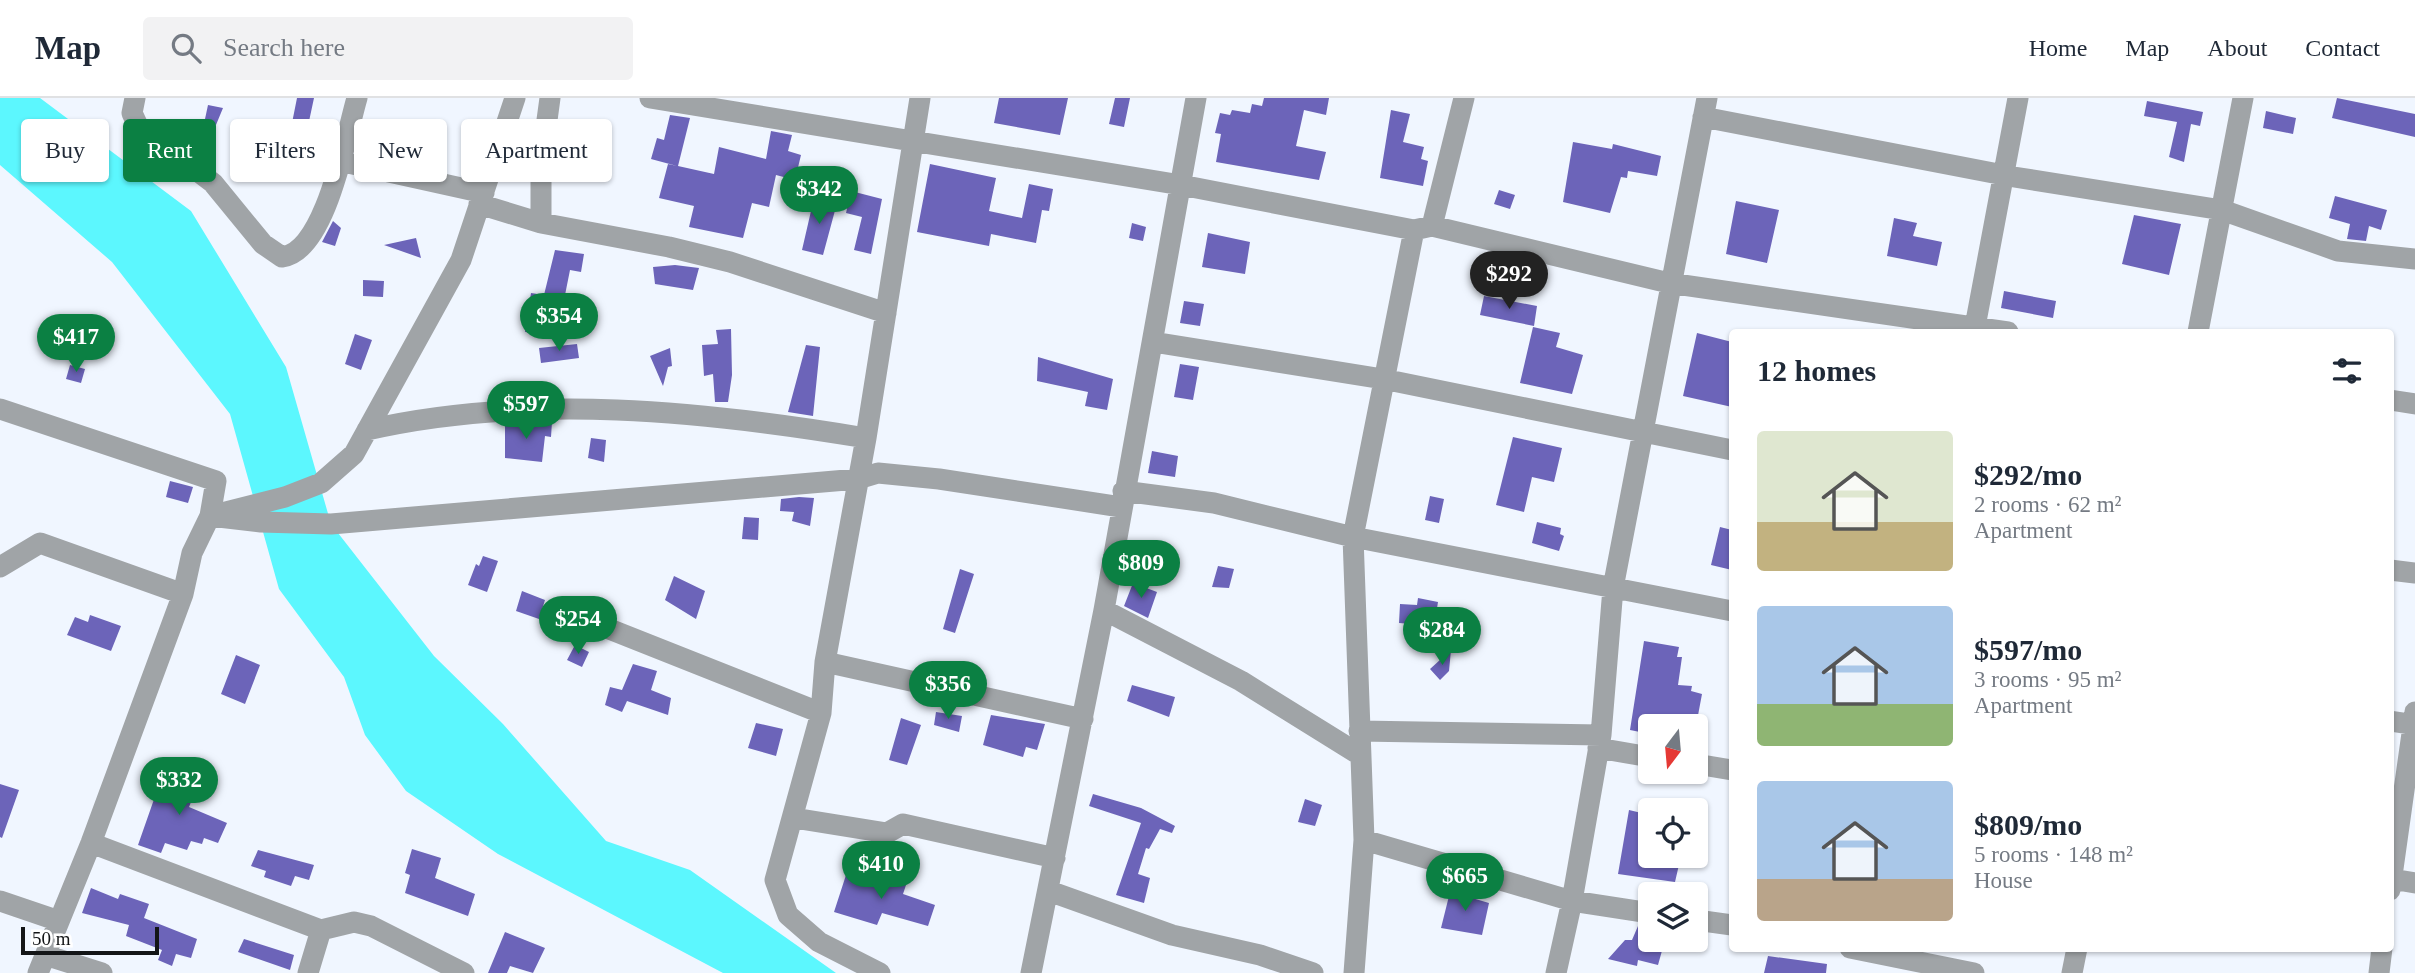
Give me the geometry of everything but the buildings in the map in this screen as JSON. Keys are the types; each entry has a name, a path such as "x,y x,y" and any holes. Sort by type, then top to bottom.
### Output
{"street":[{"path":"135,98 132,113 138,126 213,183 263,244 282,257 292,256 312,236 326,206 333,182"},
{"path":"340,158 357,98"},
{"path":"210,516 285,497 321,483 354,454 461,260 515,98"},
{"path":"541,223 541,164 550,98"},
{"path":"650,98 1181,185 1423,228 1669,283 1968,329"},
{"path":"880,973 819,942 788,915 775,880 821,713 825,662 866,438 920,98"},
{"path":"1031,973 1104,610 1196,98"},
{"path":"1354,973 1364,840 1353,537 1383,379 1423,228 1464,98"},
{"path":"1975,329 2018,98"},
{"path":"2199,329 2243,98"},
{"path":"1556,973 1572,901 1600,742 1613,588 1644,433 1669,283 1705,107 2002,175 2222,210 2338,251 2415,259"},
{"path":"340,161 482,199 541,223 669,247 730,262 886,313"},
{"path":"1153,342 1383,379 1729,449"},
{"path":"2394,401 2415,404"},
{"path":"0,409 216,481 210,516 192,553 183,594 90,844 42,964 102,973"},
{"path":"367,430 417,419 473,412 638,412 757,420 866,438"},
{"path":"210,516 261,522 331,524 858,479 878,473 1122,499 1214,503 1353,537 1729,610"},
{"path":"0,566 40,543 183,594"},
{"path":"2394,570 2415,573"},
{"path":"1104,610 1241,681 1360,755"},
{"path":"584,619 821,713"},
{"path":"825,662 1083,719"},
{"path":"2394,721 2414,721 2394,863"},
{"path":"1359,731 1600,742 1638,753"},
{"path":"1708,766 1729,770"},
{"path":"794,818 887,833 903,824 1055,858"},
{"path":"1364,840 1572,901 1638,911"},
{"path":"90,844 321,930 355,922 371,926 464,973"},
{"path":"2394,884 2415,883"},
{"path":"1049,891 1172,935 1260,955 1312,973"},
{"path":"0,901 59,921"},
{"path":"1708,922 1729,925"},
{"path":"307,973 321,930"},
{"path":"1870,952 1974,973"},
{"path":"2072,973 2076,952"},
{"path":"2379,973 2382,952"}],"water":[{"path":"0,98 40,98 68,119 21,119 21,182 109,182 109,150 123,160 123,182 152,182 191,211 286,367 331,524 434,656 503,724 606,841 690,870 836,973 723,973 498,854 406,791 365,735 344,677 279,589 230,414 112,262 0,165"}]}
